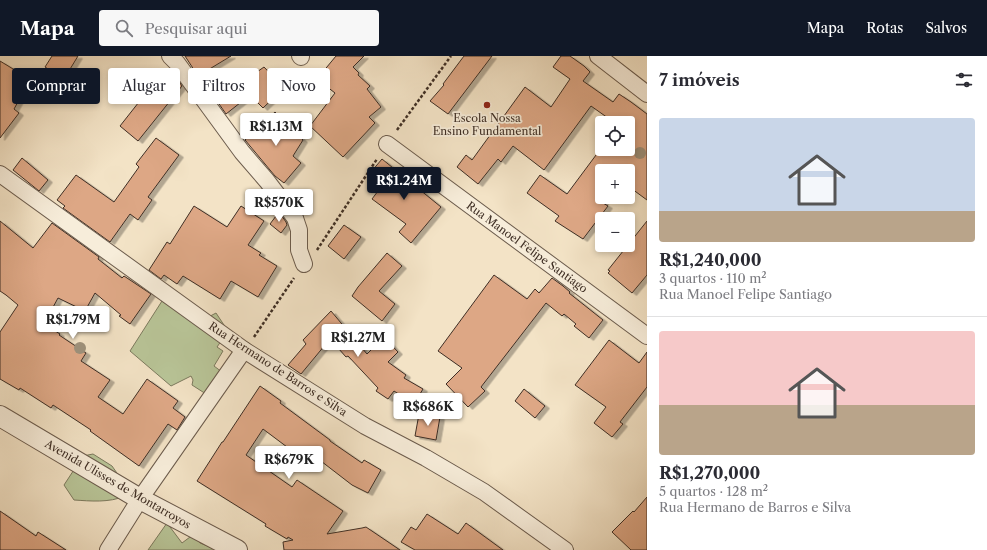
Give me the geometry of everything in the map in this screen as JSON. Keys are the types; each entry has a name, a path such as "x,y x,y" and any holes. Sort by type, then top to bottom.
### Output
{"street":[{"path":"170,56 294,218 299,230 299,250 304,264"},
{"path":"598,56 647,94"},
{"name":"Rua Manoel Felipe Santiago","path":"387,144 647,336"},
{"name":"Rua Hermano de Barros e Silva","path":"0,174 244,350 365,426 426,458 484,492 565,550"},
{"path":"108,550 140,500 244,350"},
{"name":"Avenida Ulisses de Montarroyos","path":"0,416 140,500 237,550"}],"path":[{"path":"244,350 304,264 316,252 387,144 451,56"}],"green space":[{"path":"162,301 197,323 216,313 228,331 217,347 223,351 214,366 222,372 206,394 192,385 193,380 191,376 171,386 130,351"},
{"path":"93,454 112,466 119,476 125,496 106,501 74,500 64,485 83,456"},
{"path":"167,523 182,543 194,534 200,543 218,550 148,550"}],"building":[{"path":"52,56 78,56 71,68 45,67"},
{"path":"185,56 231,56 211,68 193,68"},
{"path":"336,56 364,56 353,67 359,73 358,75 370,86 367,89 381,107 369,117 375,123 343,157 310,126 327,104 330,104 330,100 335,93 330,89 330,68 326,68"},
{"path":"464,56 492,56 448,114 430,101 444,85 443,84"},
{"path":"561,56 570,56 590,72 583,81 613,102 619,94 647,114 647,200 635,191 635,164 595,164 595,204 605,204 608,206 603,212 595,212 595,223 583,239 555,221 559,216 527,193 540,175 567,194 595,156 635,156 635,116 605,116 591,106 544,170 513,146 501,162 498,159 478,184 457,167 466,155 472,160 525,87 551,107 570,79 553,67"},
{"path":"0,61 12,68 12,104 17,104 14,109 19,113 0,138"},
{"path":"264,67 267,70 267,104 263,108 259,104 259,71"},
{"path":"137,104 168,104 138,141 120,126"},
{"path":"219,104 239,104 226,114"},
{"path":"275,112 303,140 293,156 301,163 284,183 275,176 245,140"},
{"path":"156,138 179,155 148,197 152,200 138,220 130,214 110,242 63,208 65,206 57,200 76,175 114,202 139,167 136,164"},
{"path":"22,158 48,180 39,191 13,170"},
{"path":"382,159 441,207 411,243 399,232 406,224 372,199 384,183 371,172"},
{"path":"194,206 227,227 241,206 264,221 248,245 261,253 259,255 277,266 258,297 231,281 220,299 183,276 177,284 164,275 161,279 149,270 167,242 170,244"},
{"path":"279,212 287,225 281,233 270,224"},
{"path":"0,221 33,248 52,223 99,257 98,259 122,278 124,276 151,294 130,324 119,316 121,315 95,293 85,311 58,298 44,324 86,353 81,361 110,380 98,397 123,414 147,379 178,401 173,408 185,417 177,430 168,424 139,466 90,431 91,430 53,405 51,408 20,388 19,390 0,379 0,332 18,305 0,291"},
{"path":"647,221 647,275 632,293 608,273 610,271 608,270 622,252 635,252 635,236"},
{"path":"344,225 361,237 344,259 328,246"},
{"path":"387,253 402,266 379,291 395,304 382,321 352,296"},
{"path":"494,275 527,299 535,289 539,293 552,278 603,320 589,338 574,326 576,324 564,314 562,316 546,303 481,387 485,391 468,407 446,384 462,368 438,351"},
{"path":"331,311 367,354 384,337 398,352 388,362 406,375 404,378 423,389 414,404 394,391 388,399 376,391 378,388 330,339 301,374 288,365 306,344 303,340"},
{"path":"609,340 639,363 647,352 647,387 620,422 623,424 612,437 594,423 606,407 575,385"},
{"path":"260,386 330,441 362,463 364,460 381,470 368,493 352,485 317,458 314,462 291,450 263,429 246,455 292,487 297,480 343,511 327,534 366,527 400,550 284,550 283,542 293,540 288,537 287,539 265,526 266,524 197,481"},
{"path":"524,389 545,406 535,418 515,401"},
{"path":"419,414 440,417 436,440 415,436"},
{"path":"647,497 647,550 631,550 612,532 633,511 634,512"},
{"path":"0,511 36,536 38,532 66,550 0,550"},
{"path":"427,514 458,534 466,523 503,550 415,550 401,542 411,527 416,530"}],"place":[{"name":"Escola Nossa Ensino Fundamental","path":"487,105"}]}
